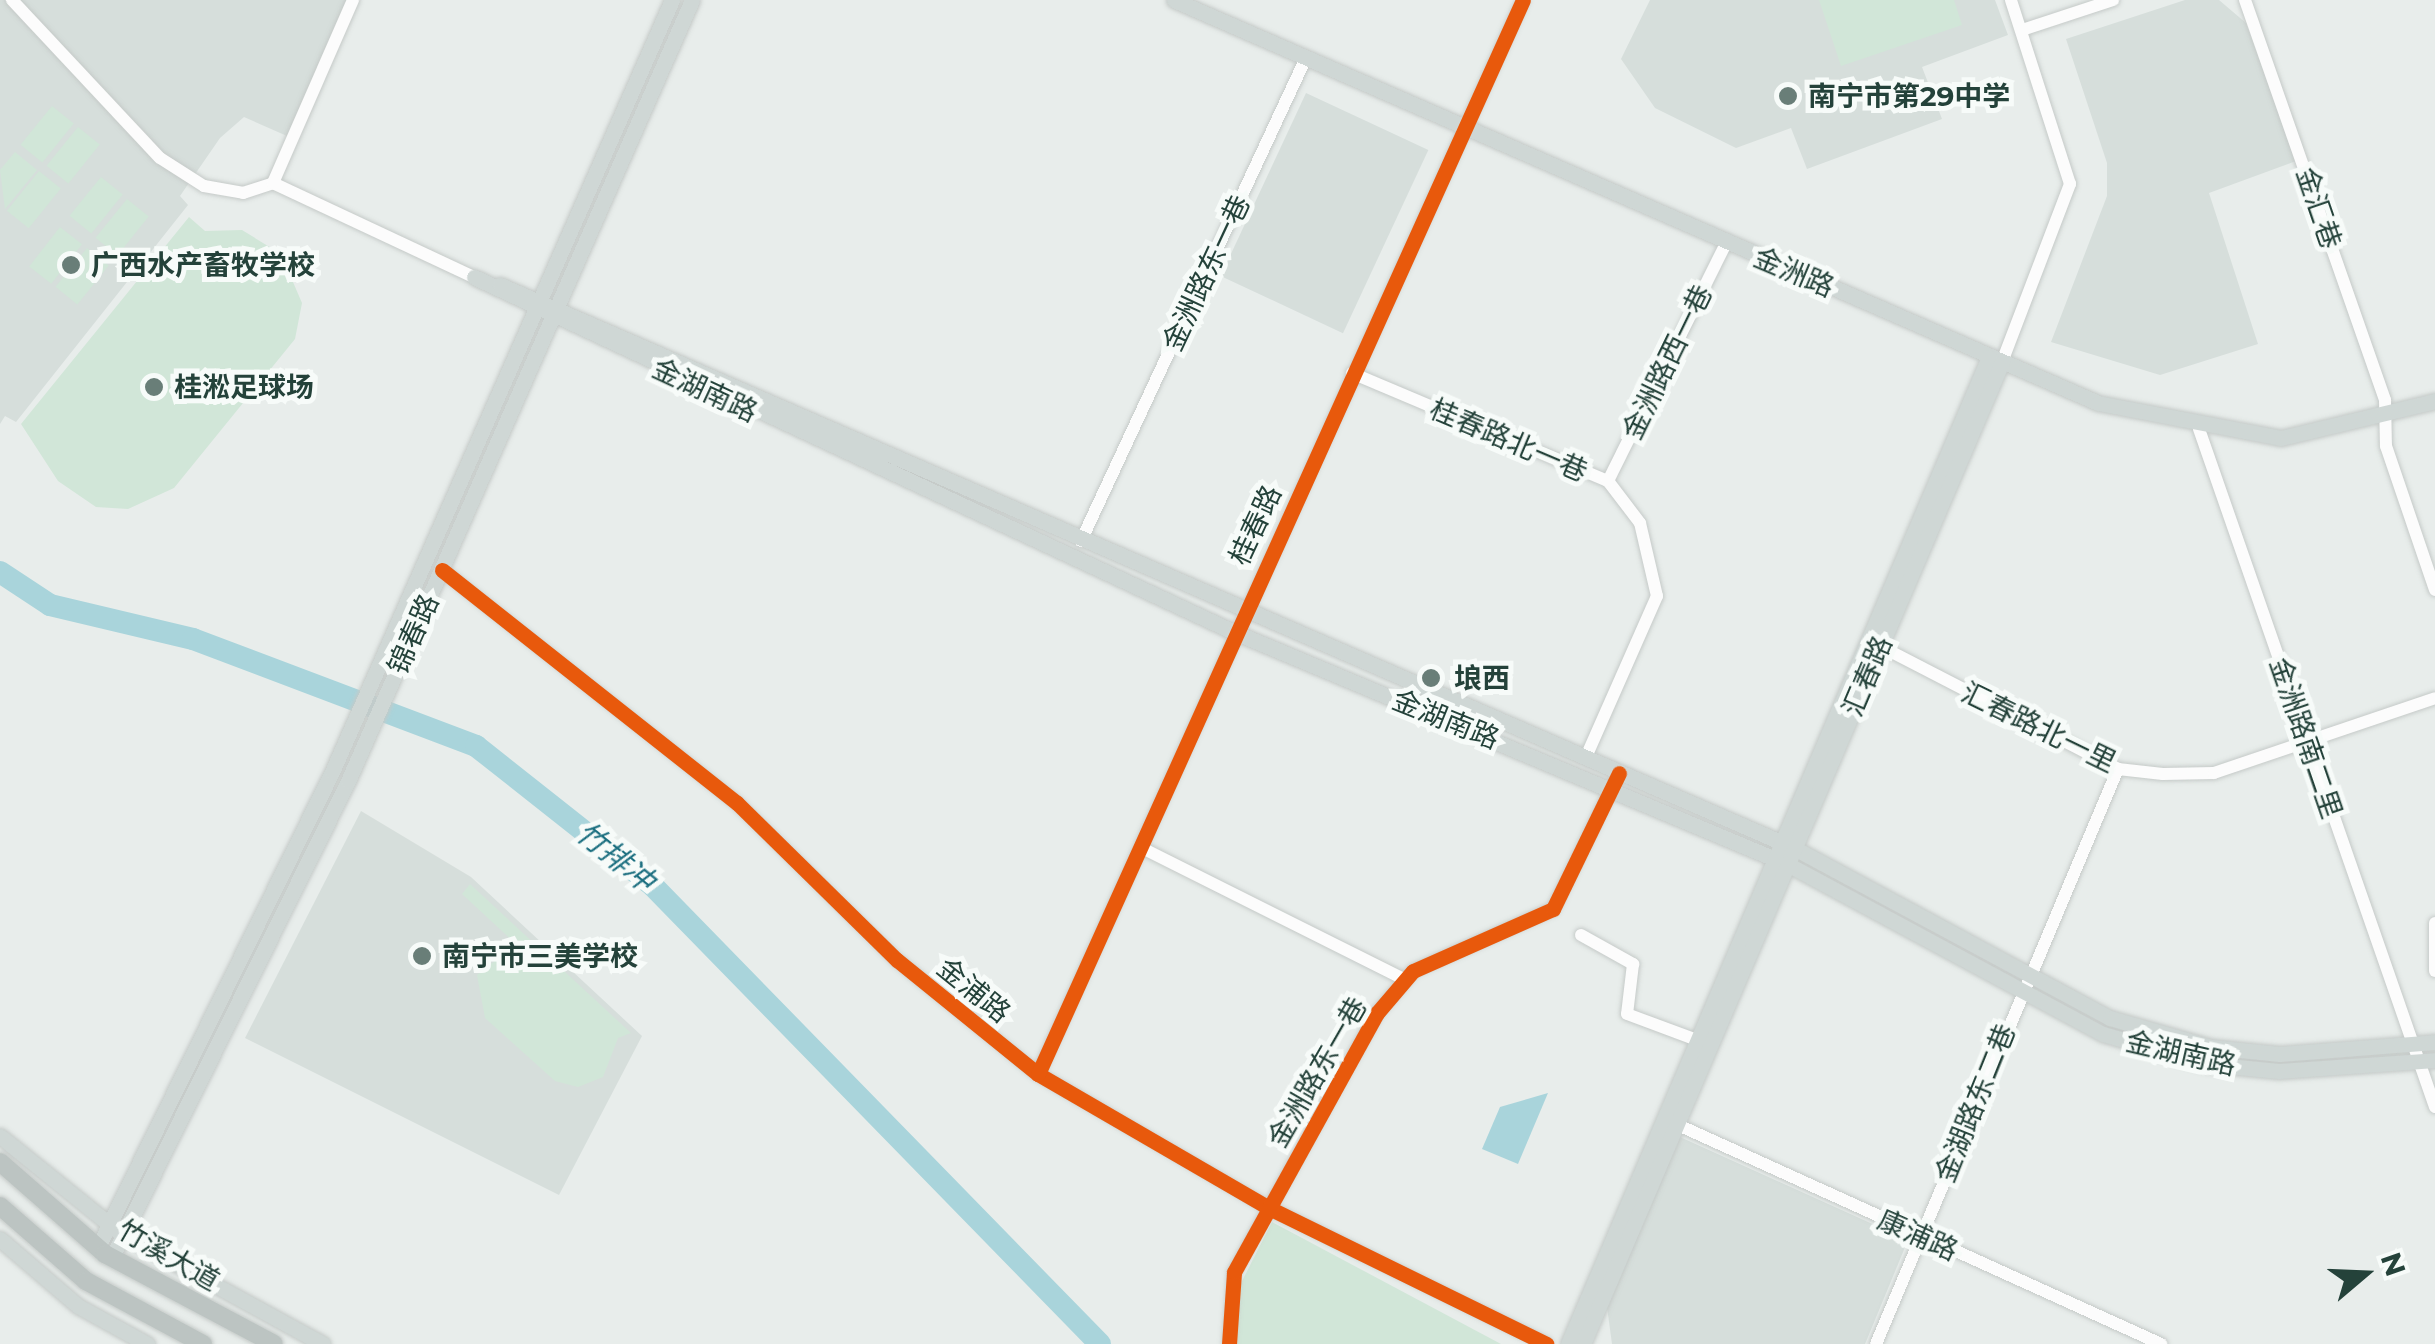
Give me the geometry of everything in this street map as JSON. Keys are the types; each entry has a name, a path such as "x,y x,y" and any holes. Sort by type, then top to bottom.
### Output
{"highway":[{"name":"竹溪大道","path":"0,1162 105,1252 274,1344"},
{"path":"0,1206 86,1281 203,1344"}],"main road":[{"name":"锦春路","path":"105,1252 332,772 672,0"},
{"name":"锦春路","path":"115,1229 348,781 692,0"},
{"name":"金洲路","path":"1175,0 1462,132 2098,403 2199,429 2281,438 2385,419 2435,401"},
{"name":"金湖南路","path":"474,277 538,304 558,304 1242,613 1788,846 2110,1018 2211,1047 2353,1055 2435,1042"},
{"name":"金湖南路","path":"538,304 552,320 1234,632 1780,862 2103,1034 2208,1064 2354,1072 2428,1062"},
{"name":"汇春路","path":"1568,1344 1697,1040 1880,646 1995,360"},
{"name":"汇春路","path":"1788,846 1995,360"},
{"name":"汇春路","path":"1583,1344 1780,862"},
{"path":"0,1136 115,1229 323,1344"},
{"path":"0,1238 78,1306 148,1344"}],"street":[{"path":"12,0 160,158 204,186 243,193 273,183 353,0"},
{"name":"桂春路","path":"1038,1074 1142,848 1242,613 1523,0"},
{"name":"汇春路","path":"1995,360 2070,184 2011,0"},
{"path":"2022,30 2113,0"},
{"name":"金汇巷","path":"2245,0 2385,419 2435,590"},
{"name":"金洲路东一巷","path":"1081,540 1305,60"},
{"name":"金湖南路","path":"273,183 474,277"},
{"name":"金洲路西一巷","path":"1608,481 1726,243"},
{"name":"桂春路北一巷","path":"1352,373 1608,481 1640,523 1657,596 1586,757"},
{"name":"金洲路南二里","path":"2199,429 2306,743 2417,1046 2428,1062 2435,1108"},
{"name":"金浦路","path":"442,570 737,802 898,960 1038,1074 1269,1208 1547,1344"},
{"name":"汇春路北一里","path":"1880,646 2118,770 2214,773 2435,698"},
{"name":"金湖路东二巷","path":"1876,1344 2021,989 2118,770"},
{"path":"1142,848 1404,979 1553,909 1620,773"},
{"path":"2435,923 2435,971"},
{"path":"1580,935 1633,964 1627,1014 1697,1040"},
{"name":"金洲路东一巷","path":"1229,1344 1234,1272 1404,979"},
{"name":"康浦路","path":"1676,1124 2161,1344"}],"shaded area":[{"name":"广西水产畜牧学校","path":"0,0 348,0 287,136 244,117 220,138 180,196 188,205 16,422 5,416 0,424"},
{"name":"南宁市第29中学","path":"1650,0 1995,0 2008,35 1922,67 1942,119 1807,169 1791,128 1736,148 1655,108 1621,59"},
{"path":"2185,0 2219,0 2246,23 2296,161 2209,193 2258,344 2160,375 2051,342 2107,196 2107,163 2066,39"},
{"path":"1306,93 1428,150 1343,333 1221,276"},
{"name":"南宁市三美学校","path":"361,811 471,877 642,1036 559,1195 245,1038"},
{"path":"1680,1137 1908,1240 1865,1344 1612,1344 1607,1307"}],"green space":[{"path":"1819,0 1954,0 1962,25 1841,66"},
{"path":"52,106 74,124 42,162 21,145"},
{"path":"78,127 100,145 68,183 47,166"},
{"path":"15,152 37,170 5,209 0,170"},
{"path":"39,171 61,189 29,228 7,211"},
{"path":"101,177 123,195 91,233 70,216"},
{"path":"127,199 149,217 117,255 96,238"},
{"name":"桂淞足球场","path":"189,217 205,231 242,230 281,254 302,303 295,339 174,488 128,509 96,507 58,481 21,424"},
{"path":"60,227 82,244 51,284 29,266"},
{"path":"87,248 109,266 77,304 56,287"},
{"path":"470,884 631,1033 618,1038 603,1077 578,1087 555,1081 485,1018 477,975 516,944 462,894"},
{"path":"1272,1222 1501,1344 1236,1344 1239,1287"}],"water":[{"path":"1548,1093 1518,1164 1482,1149 1500,1107"}],"waterway":[{"name":"竹排冲","path":"0,572 50,605 193,639 476,746 653,886 1100,1344"}],"cycle path":[{"path":"1038,1074 1523,0"},
{"path":"442,570 737,803 897,960 1038,1074 1269,1208 1547,1344"},
{"path":"1229,1344 1234,1272 1377,1013 1413,971 1553,909 1619,773"}],"place":[{"name":"南宁市第29中学","path":"1788,96"},
{"name":"广西水产畜牧学校","path":"71,265"},
{"name":"桂淞足球场","path":"154,387"},
{"name":"埌西","path":"1431,678"},
{"name":"南宁市三美学校","path":"422,956"}]}
